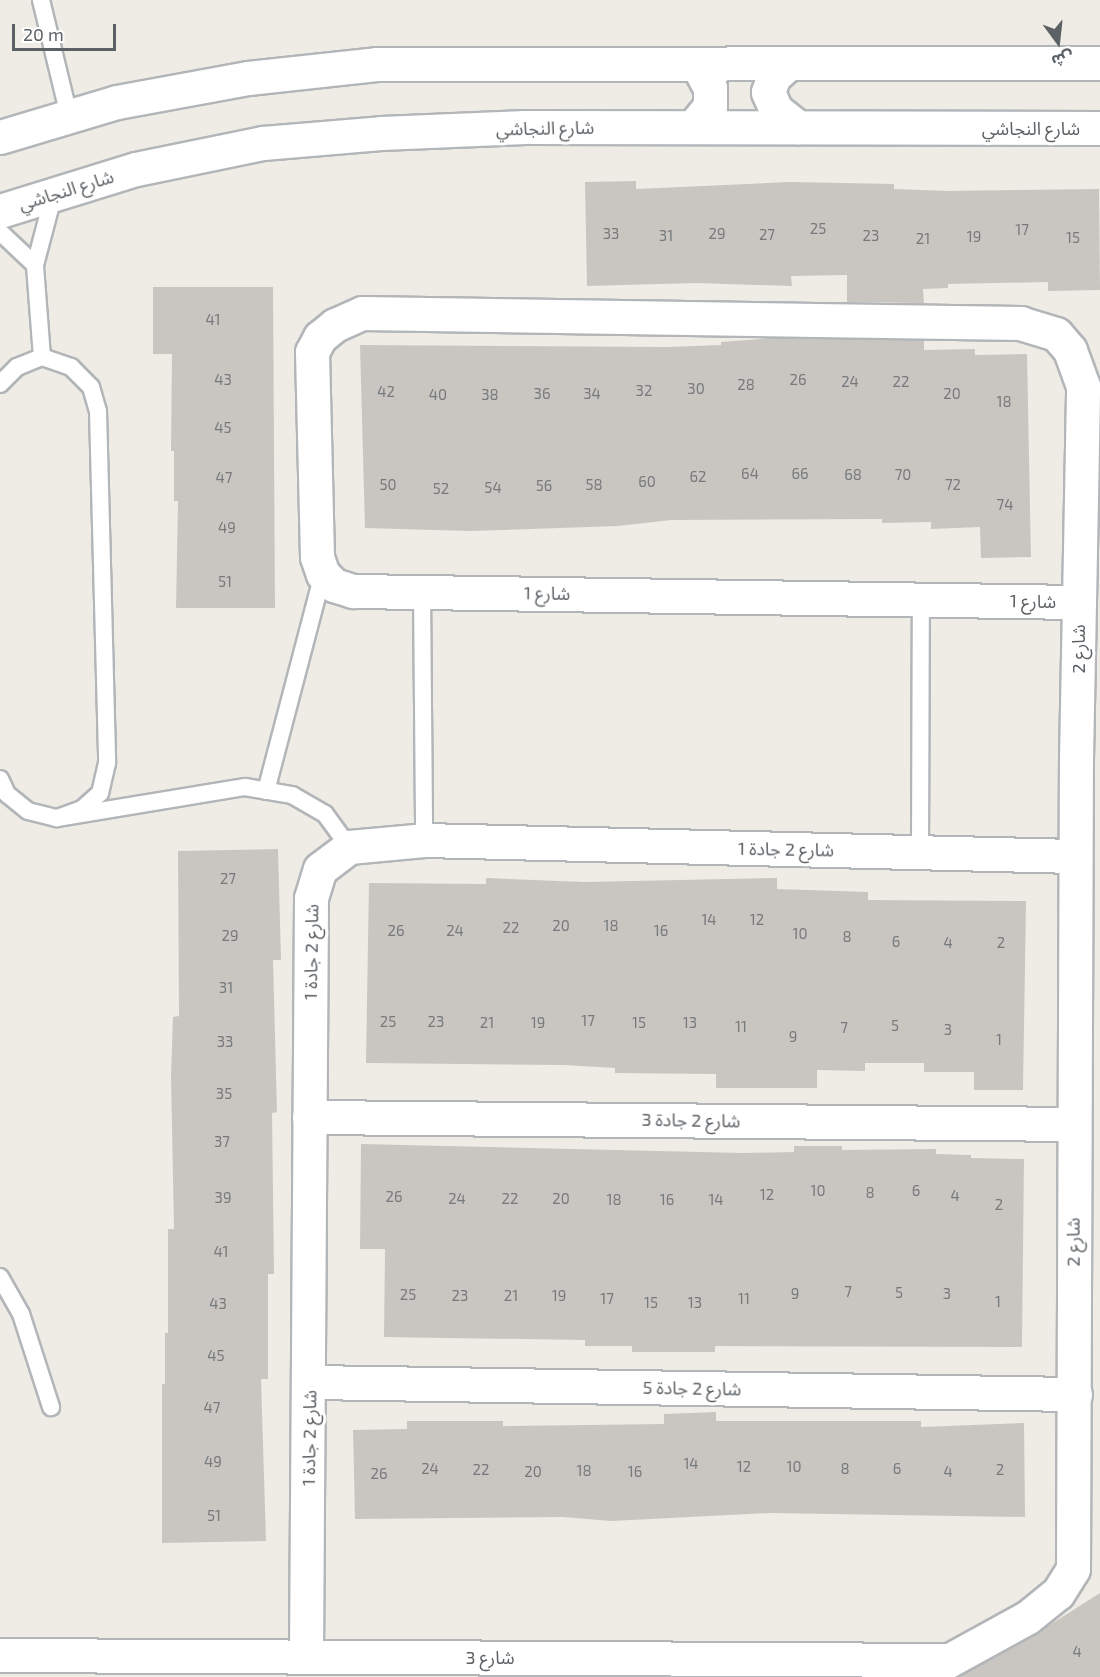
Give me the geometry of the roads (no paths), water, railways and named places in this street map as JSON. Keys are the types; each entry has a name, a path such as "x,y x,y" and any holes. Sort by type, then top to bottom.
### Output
{"street":[{"path":"0,137 117,102 248,78 376,64 1100,63"},
{"path":"693,127 710,106 710,88 697,64"},
{"path":"788,64 774,76 768,92 776,110 798,127"},
{"name":"شارع النجاشي","path":"0,211 136,169 263,143 525,127 1100,128"},
{"name":"شارع 1","path":"362,313 1021,323 1056,334 1070,350 1083,386 1079,602 353,591 334,585 323,574 317,557 312,352 320,337 334,325 362,313"},
{"name":"شارع 2","path":"947,1660 1028,1617 1058,1593 1073,1569 1087,1538 1075,1394 1086,1261 1073,1124 1075,856 1088,758 1089,696 1079,602"},
{"name":"شارع 2 جادة 1","path":"306,1655 310,1382 311,898 320,869 349,847 424,840 1075,856"},
{"name":"شارع 2 جادة 3","path":"309,1116 1073,1124"},
{"name":"شارع 2 جادة 5","path":"310,1382 1075,1394"},
{"name":"شارع 3","path":"0,1655 947,1660"},
{"path":"919,1677 947,1660"}],"lane":[{"path":"41,0 69,116"},
{"path":"42,357 35,265 54,193"},
{"path":"0,232 35,265"},
{"path":"0,384 17,367 42,357 71,368 91,387 98,411 107,764 100,792 82,809 57,818"},
{"path":"266,791 323,574"},
{"path":"422,591 424,840"},
{"path":"920,852 921,599"},
{"path":"0,779 7,794 28,811 57,818 245,787 292,795 325,814 349,847"},
{"path":"0,1277 21,1314 51,1407"}]}
